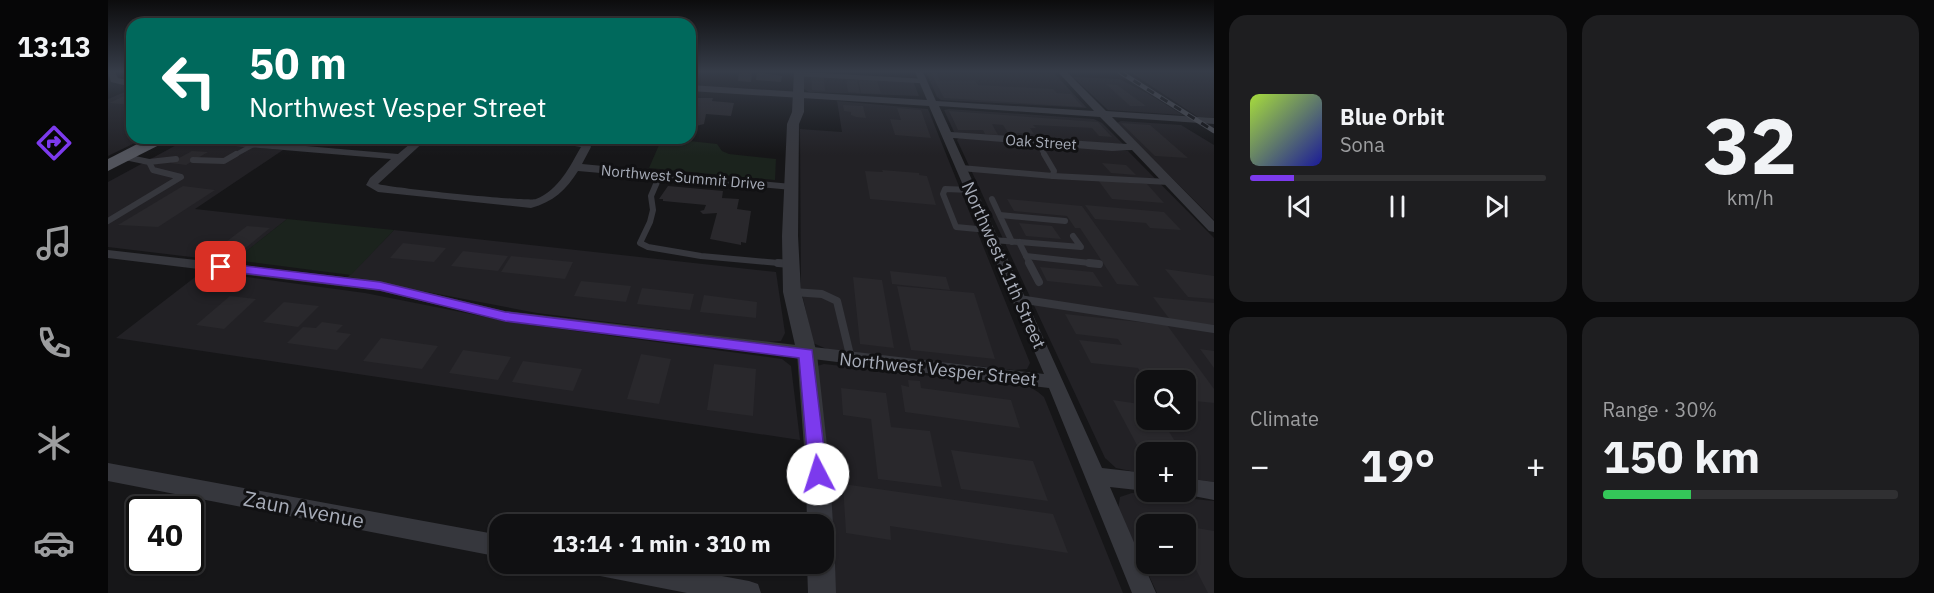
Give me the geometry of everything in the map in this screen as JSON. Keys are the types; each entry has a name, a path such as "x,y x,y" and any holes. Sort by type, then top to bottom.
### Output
{"main road":[{"path":"108,166 150,144"}],"street":[{"path":"798,100 798,112 793,124 790,264 792,291 807,354 820,514"},
{"path":"883,100 1214,121"},
{"name":"Northwest 11th Street","path":"932,100 1056,382 1144,593"},
{"path":"1089,100 1214,228"},
{"name":"Oak Street","path":"948,135 1112,148 1134,147"},
{"path":"242,144 401,157"},
{"path":"416,144 374,180 372,185 378,188 531,204 543,202 553,196 574,167 586,147 585,144"},
{"name":"Northwest Summit Drive","path":"574,167 792,187"},
{"name":"Northwest Vesper Street","path":"108,254 380,286 505,316 807,354 1056,382"},
{"name":"Zaun Avenue","path":"108,472 489,544"},
{"path":"1095,476 1136,481"},
{"path":"1196,489 1214,491"},
{"path":"648,574 749,593"},
{"path":"821,574 822,593"}],"lane":[{"path":"1036,142 1054,171 1053,176"},
{"path":"193,160 224,161 253,145"},
{"path":"125,158 149,162 176,159"},
{"path":"108,221 181,177 153,170 149,162"},
{"path":"961,168 1053,176 1169,182"},
{"path":"660,175 651,196 650,222 640,243 648,247 701,256 790,264"},
{"path":"971,190 945,189 943,194 956,227 1016,242 1081,247 1073,236"},
{"path":"992,199 1039,282"},
{"path":"1000,215 1065,221"},
{"path":"1074,247 1084,262"},
{"path":"1026,256 1100,264"},
{"path":"792,291 825,294 837,301 851,359"},
{"path":"1019,299 1214,329"}],"shaded area":[{"path":"108,100 126,100 126,144 133,144 108,156"},
{"path":"941,100 1079,100 1087,108"},
{"path":"1097,100 1158,100 1183,115 1108,110"},
{"path":"1172,100 1214,100 1214,118 1198,117"},
{"path":"837,101 928,109 1030,363 1027,369 1014,370 829,350 813,343 801,289 800,129 842,132"},
{"path":"944,110 1094,119 1102,123 1123,144 958,134 954,132"},
{"path":"1121,121 1181,125 1214,145 1214,220 1117,123"},
{"path":"959,138 1128,151 1214,238 1214,482 1196,480 1196,442 1136,442 1136,472 1116,468 1105,458 957,140"},
{"path":"696,142 717,144 722,151 729,154 776,159 775,180 649,168 659,144 696,144"},
{"path":"178,144 222,144 283,150 195,209 287,219 233,262 108,247 108,182"},
{"path":"287,219 394,230 351,275 235,260"},
{"path":"394,230 776,272 785,333 781,341 766,342 537,313 348,277"},
{"path":"203,271 365,293 516,323 782,359 791,366 800,440 116,338"},
{"path":"824,364 1030,387 1038,392 1044,397 1123,593 834,593 834,514 831,514 830,472 817,366"},
{"path":"1132,493 1136,493 1136,502 1196,502 1196,499 1214,501 1214,593 1157,593 1148,574 1196,574 1196,514 1136,514 1136,548 1118,509 1120,497"}],"building":[{"path":"116,100 126,100 126,104 109,103"},
{"path":"696,100 734,103 731,116 706,114 704,124 696,126"},
{"path":"970,100 1076,100 1083,107"},
{"path":"1123,100 1137,100 1146,106 1130,106"},
{"path":"843,105 863,106 866,118 851,115 851,112 844,111"},
{"path":"897,108 921,110 931,138 895,135 890,119 901,120"},
{"path":"949,111 1098,122 1112,137 1099,136 1092,128 1033,125 1036,128 1030,128 1034,134 1016,133 1019,137 1010,136 1003,125 992,124 998,135 985,134 983,130 958,130"},
{"path":"1121,123 1150,125 1188,158 1155,156"},
{"path":"192,151 208,152 186,165 170,163"},
{"path":"1102,163 1126,165 1136,175 1111,173"},
{"path":"882,170 919,173 919,175 927,176 936,205 870,199 865,171 883,172"},
{"path":"1098,180 1147,184 1164,203 1112,199"},
{"path":"183,186 215,190 158,227 118,225"},
{"path":"668,186 723,191 722,198 739,199 737,209 751,211 746,243 741,242 741,245 710,239 717,213 703,214 700,211 704,210 706,205 659,199"},
{"path":"1007,199 1082,206 1139,286 1117,284 1080,228 1075,228 1067,216 1014,211"},
{"path":"1085,205 1164,212 1181,230 1150,228 1146,223 1095,219"},
{"path":"1019,223 1052,226 1061,239 1026,236"},
{"path":"247,226 270,228 238,254 214,251"},
{"path":"403,243 446,248 434,262 390,258"},
{"path":"463,251 508,256 498,271 451,266"},
{"path":"511,256 573,262 565,279 501,272"},
{"path":"1040,267 1093,272 1103,287 1047,281"},
{"path":"1165,269 1214,276 1214,299 1188,297"},
{"path":"890,271 946,277 950,290 892,284"},
{"path":"853,277 882,280 894,348 860,344"},
{"path":"581,281 631,286 626,302 574,296"},
{"path":"897,286 974,293 995,359 911,350"},
{"path":"642,288 694,294 690,310 637,304"},
{"path":"704,295 757,302 756,318 700,312"},
{"path":"230,296 256,299 224,329 196,325"},
{"path":"1153,297 1214,303 1214,325 1171,321"},
{"path":"284,302 319,306 298,327 263,322"},
{"path":"1065,314 1167,325 1214,389 1214,403 1196,401 1196,370 1139,370 1138,368 1091,363 1079,340 1122,345 1118,339 1076,334"},
{"path":"322,322 343,325 336,332 351,334 337,350 287,343 303,327 316,328"},
{"path":"381,338 438,346 422,369 363,361"},
{"path":"1200,349 1214,351 1214,368"},
{"path":"463,350 511,357 498,380 449,373"},
{"path":"641,354 671,359 659,404 627,399"},
{"path":"523,361 582,369 573,391 512,382"},
{"path":"714,364 756,369 753,416 707,410"},
{"path":"908,380 920,381 921,388 1011,400 1020,428 905,412 901,385 909,387"},
{"path":"841,388 886,393 891,427 930,431 942,487 878,479 871,419 843,415"},
{"path":"1113,400 1136,403 1136,430 1168,430 1175,442 1136,443"},
{"path":"951,450 1033,461 1048,501 961,489"},
{"path":"843,484 1053,514 1068,553 890,526 891,540 846,533"},
{"path":"1196,528 1214,531 1214,593 1208,593 1196,570"}],"railway":[{"path":"1164,100 1214,131"}],"route":[{"path":"221,267 380,286 505,316 807,354 818,474"}]}
